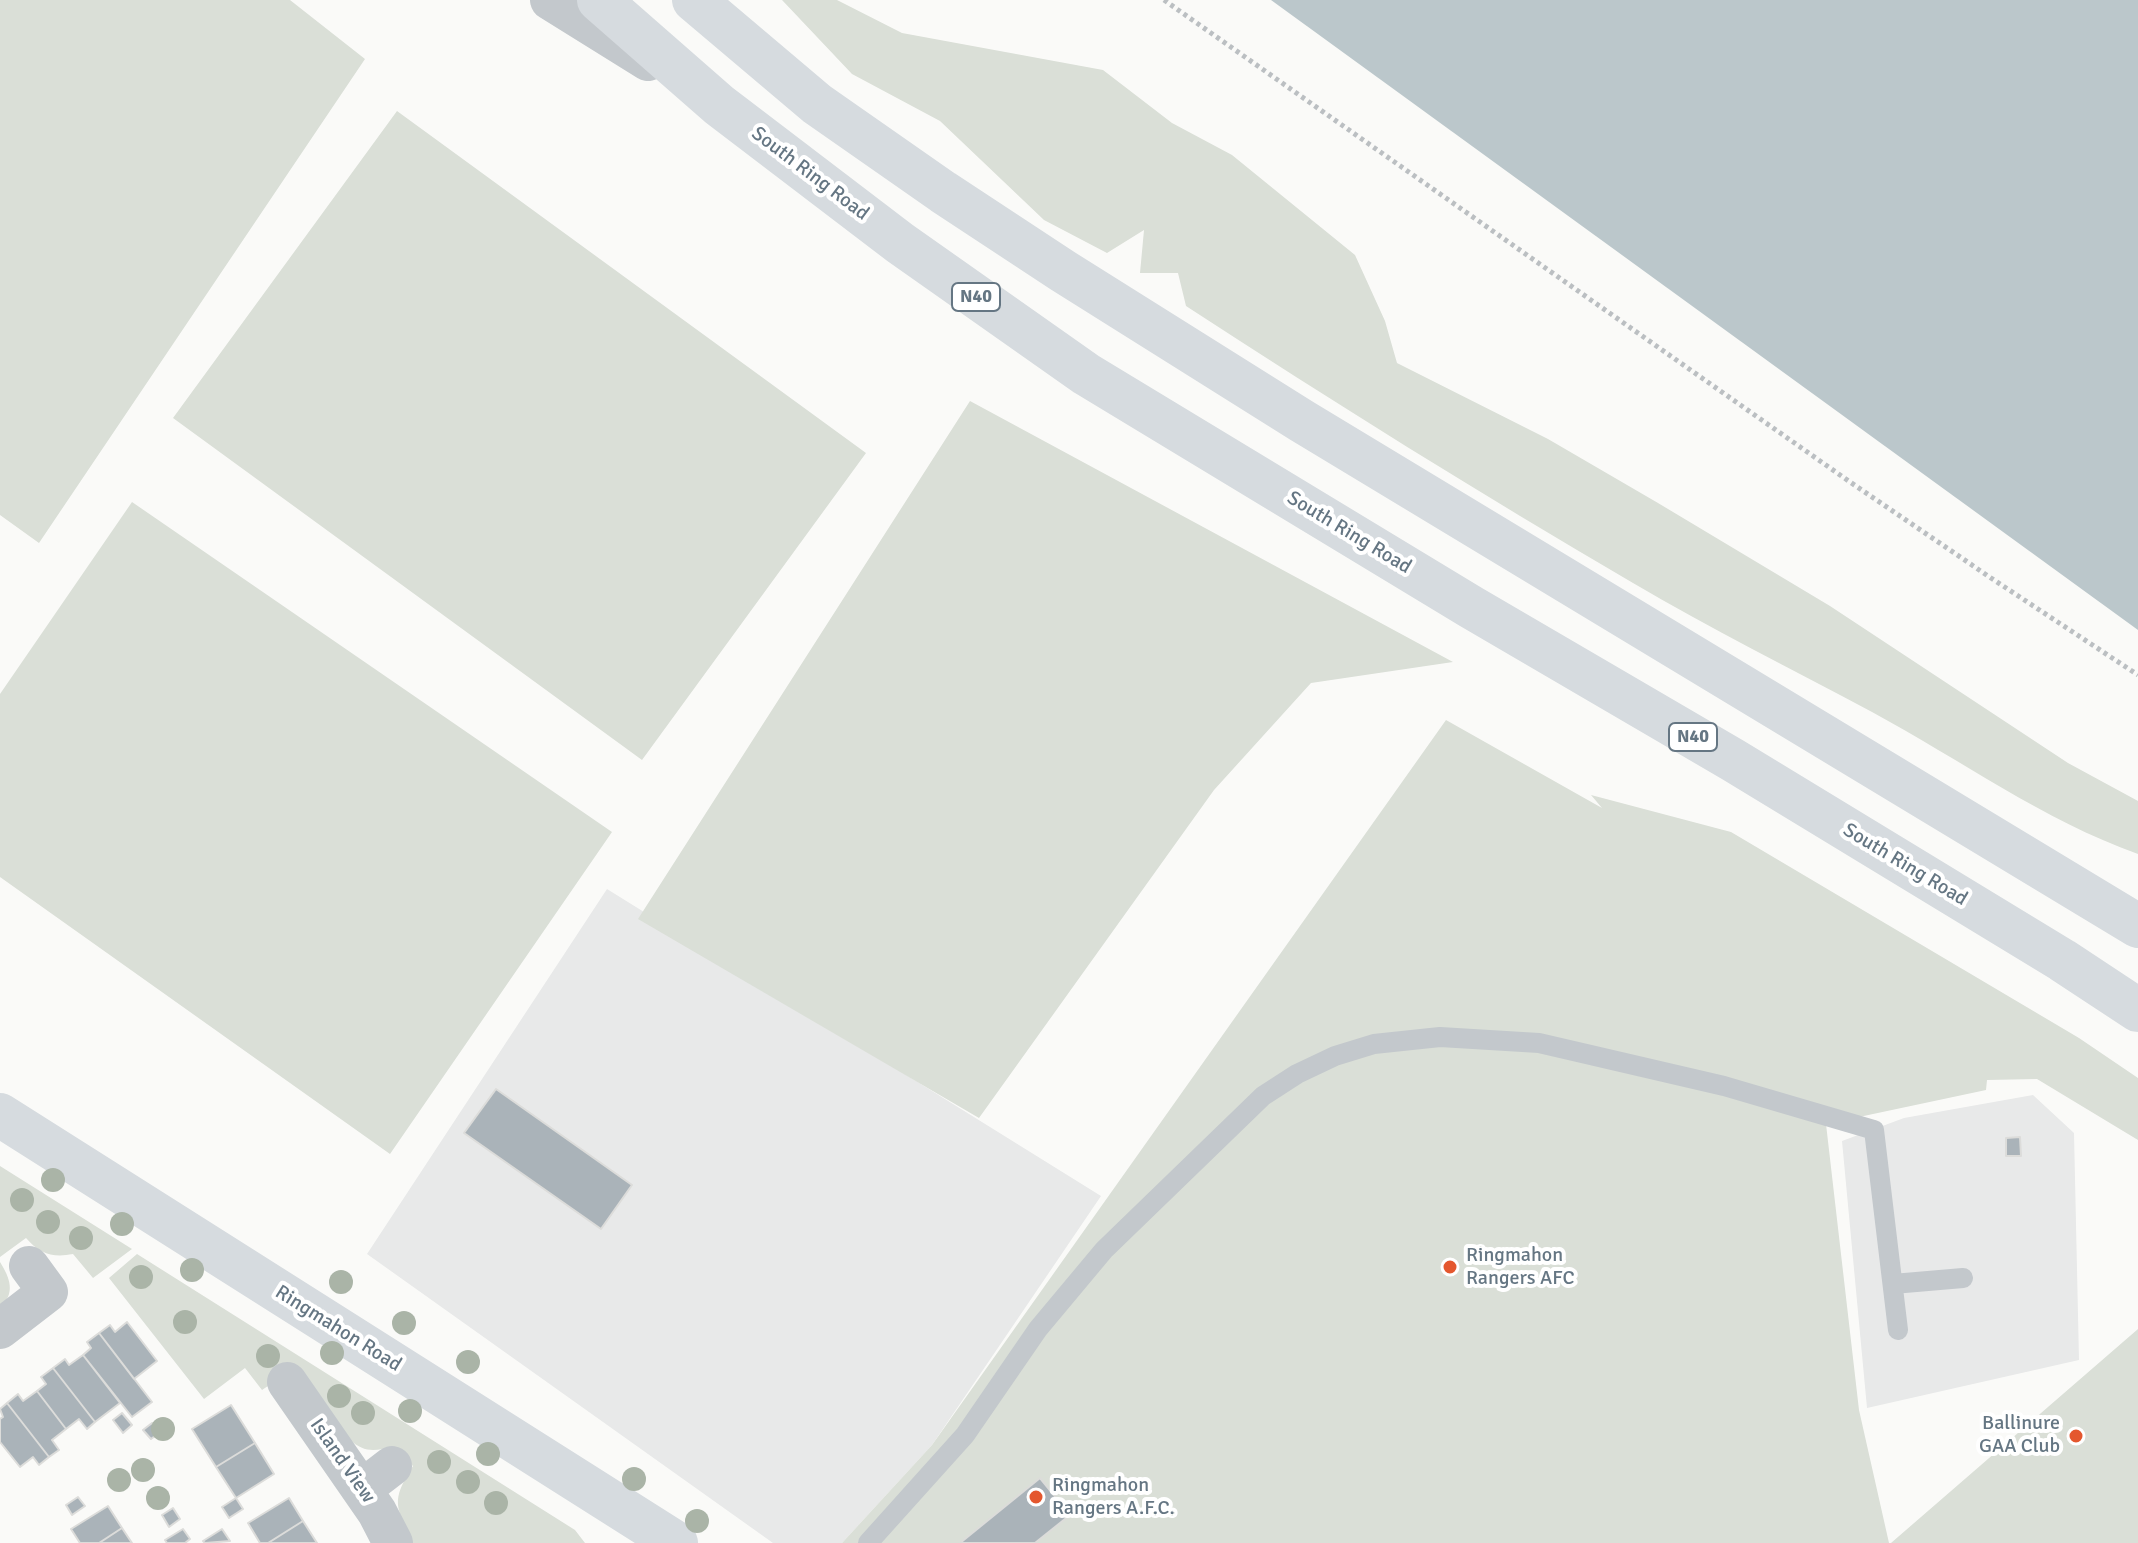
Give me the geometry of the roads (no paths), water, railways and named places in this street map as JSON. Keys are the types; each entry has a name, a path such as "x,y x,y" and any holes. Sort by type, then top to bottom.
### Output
{"main road":[{"name":"South Ring Road","path":"599,0 719,105 900,243 1086,374 1471,607 1733,760 2062,960 2138,1010"},
{"path":"694,0 817,104 967,208 1288,413 2138,926"},
{"name":"Ringmahon Road","path":"0,1115 658,1538"}],"street":[{"path":"550,0 719,105"},
{"path":"720,0 817,104"},
{"path":"0,1329 39,1279"},
{"name":"Island View","path":"287,1382 377,1478 377,1512 393,1543"}],"lane":[{"path":"868,1543 965,1435 1038,1329 1104,1250 1155,1199 1263,1096 1297,1074 1335,1056 1374,1044 1440,1037 1539,1043 1724,1086 1874,1130 1898,1330"},
{"path":"1893,1284 1963,1278"}],"place":[{"name":"Ringmahon Rangers AFC","path":"1450,1267"},
{"name":"Ballinure GAA Club","path":"2076,1436"},
{"name":"Ringmahon Rangers A.F.C.","path":"1036,1497"}]}
